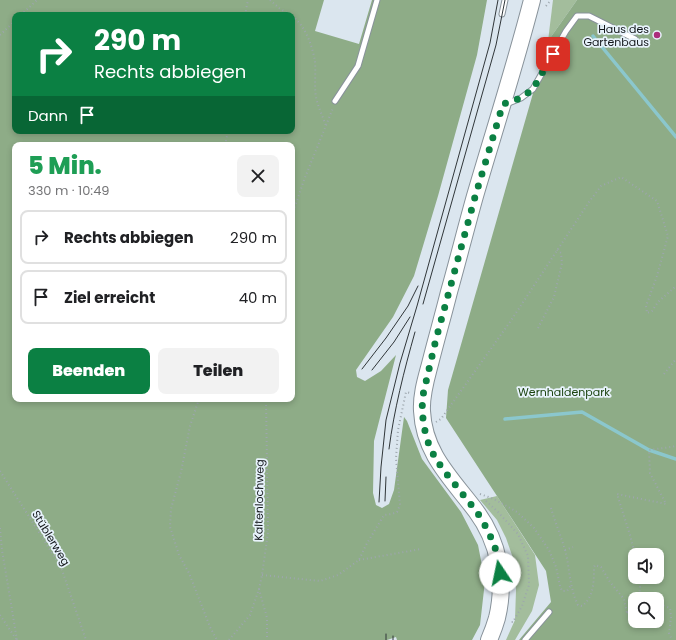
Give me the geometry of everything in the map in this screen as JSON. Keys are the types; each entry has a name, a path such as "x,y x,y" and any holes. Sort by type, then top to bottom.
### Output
{"main road":[{"path":"489,640 497,620 500,602 501,583 499,562 494,544 477,512 435,458 428,442 424,427 422,410 423,395 436,339 475,197 503,104 539,3"}],"lane":[{"path":"336,100 358,66 376,0"},
{"path":"502,14 505,0"},
{"path":"503,104 521,98 533,89 576,16 589,16 635,39"},
{"path":"524,640 549,612"}],"path":[{"path":"24,12 37,0"},
{"path":"246,12 248,0"},
{"path":"270,0 286,12"},
{"path":"539,3 551,0"},
{"path":"295,18 304,29 311,45 315,62 316,96 326,126"},
{"path":"0,35 12,24"},
{"path":"295,206 336,100"},
{"path":"424,427 441,419 510,322 601,186 621,177 657,201 668,236 657,276 646,306 648,313 652,311 658,302 676,286"},
{"path":"538,328 554,296 562,263 561,253 557,250"},
{"path":"664,374 676,358"},
{"path":"359,560 384,515 397,512 400,505 396,458 398,430 406,392 423,395"},
{"path":"197,402 190,426 181,472 171,509 170,527 179,555 189,573 210,627 217,640"},
{"name":"Kaltenlochweg","path":"229,640 250,614 259,589 262,575 268,532 266,402"},
{"path":"633,548 617,494 666,504 650,473 649,450 671,448 676,446"},
{"name":"Stüblerweg","path":"0,471 61,567 86,640"},
{"path":"497,620 513,622 522,606 529,584 528,556 518,534 478,493 494,499 517,512 534,528 549,550 556,567 562,591 567,591 571,585"},
{"path":"551,508 565,550 571,585 574,597 578,604 582,606 588,599 593,586 595,565 601,567 610,582 624,599 627,613"},
{"path":"0,528 2,550 17,640"},
{"path":"565,550 573,547"},
{"path":"262,575 320,581 338,575 359,560 421,549"},
{"path":"259,589 267,618 267,640"},
{"path":"664,606 670,608 671,617 669,633 672,640"},
{"path":"0,616 17,640"}],"green space":[{"path":"0,0 324,0 315,31 359,44 372,0 487,0 477,55 414,276 393,317 356,370 357,377 365,381 381,371 396,355 374,441 373,493 376,505 382,508 389,504 394,490 404,417 422,459 461,512 478,545 485,581 480,625 472,640 397,640 396,637 387,640 0,640"},
{"path":"553,0 577,0 548,41"},
{"name":"Wernhaldenpark","path":"577,0 676,0 676,640 519,640 551,602 546,571 446,418 448,390 548,41"},
{"path":"497,496 535,555 539,585 532,611 515,640 506,640 515,620 516,590 513,558 506,538 497,520 480,500"}],"waterway":[{"path":"593,36 676,137"},
{"path":"505,419 582,412 649,450 676,459"}],"tram line":[{"path":"379,502 386,420 400,363 490,43 498,0"},
{"path":"423,304 496,45 505,0"},
{"path":"362,369 408,306 418,286"},
{"path":"372,370 394,342 410,317"},
{"path":"389,449 400,390 415,332"},
{"path":"385,501 386,477"},
{"path":"386,634 386,640"}],"place":[{"name":"Haus des Gartenbaus","path":"657,35"}],"route":[{"path":"500,573 499,562 494,544 486,527 477,512 435,458 428,442 422,410 423,395 436,339 475,197 503,104 521,98 533,89 553,54"}]}
